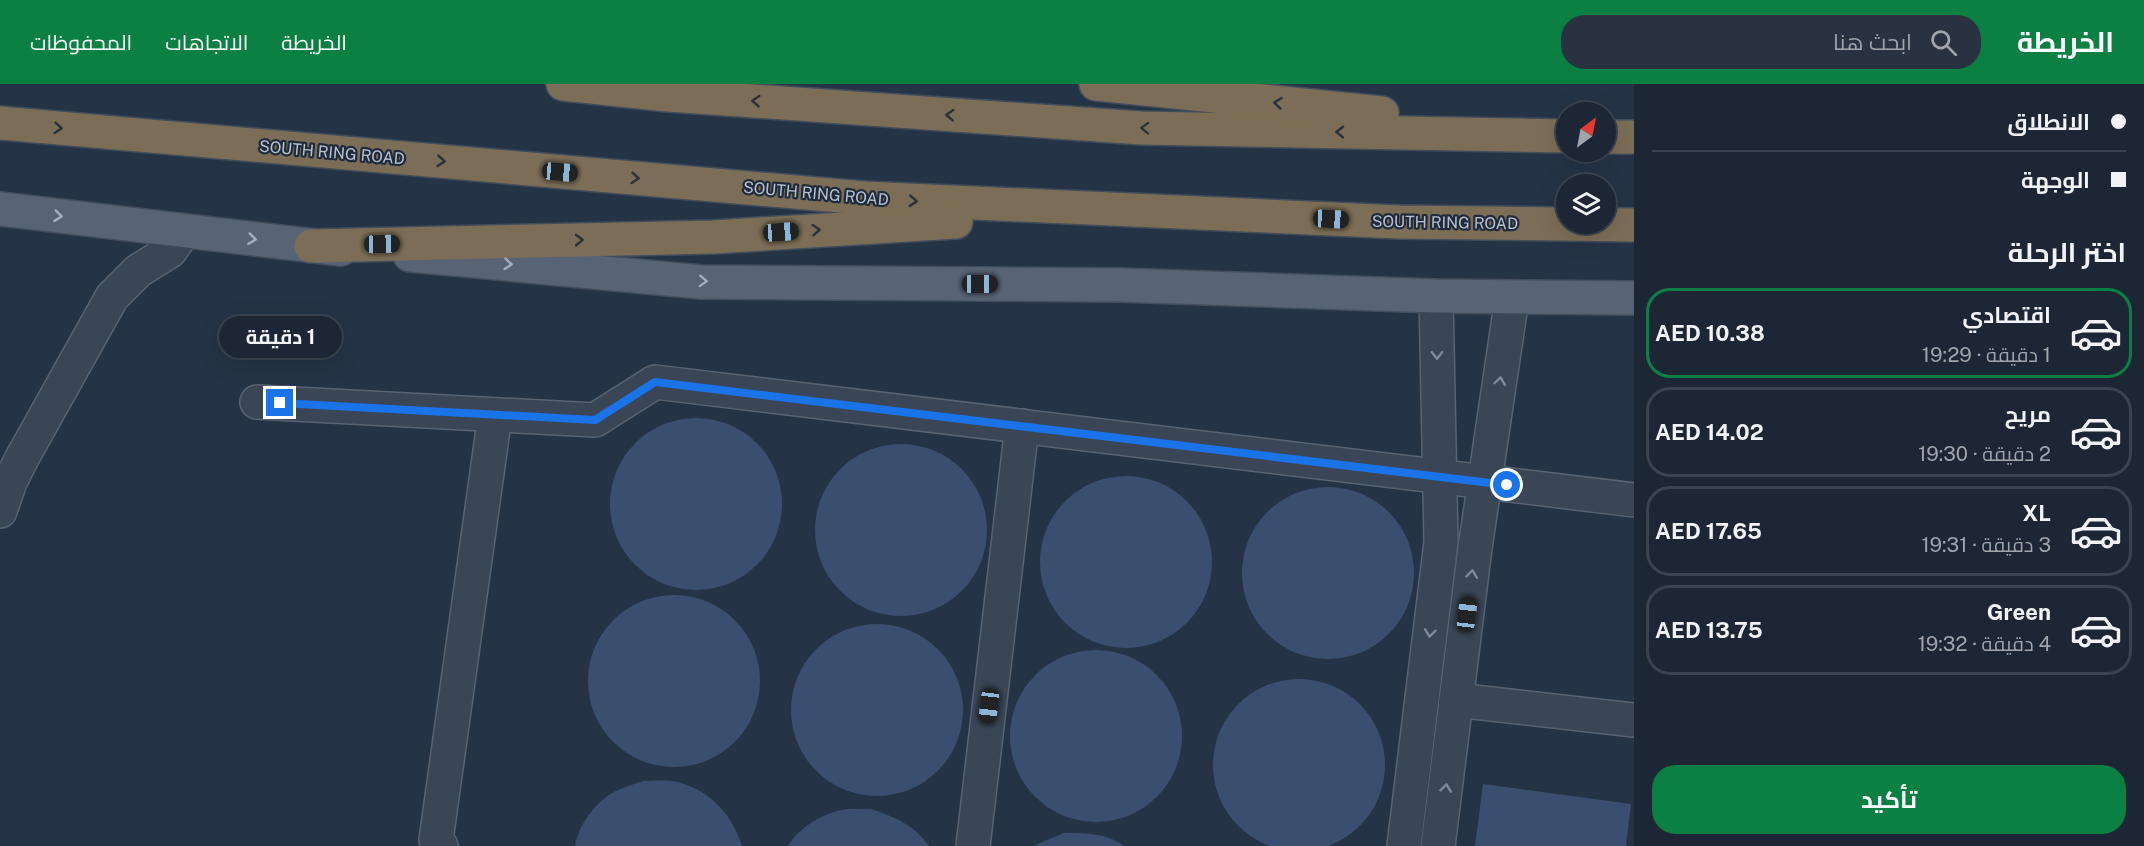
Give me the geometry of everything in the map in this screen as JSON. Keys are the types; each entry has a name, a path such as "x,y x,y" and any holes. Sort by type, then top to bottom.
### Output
{"highway":[{"path":"563,84 668,95 1141,128 1556,134"},
{"path":"1096,84 1556,133"},
{"name":"SOUTH RING ROAD","path":"0,123 864,198 1400,222 1634,225"},
{"path":"311,246 713,237 916,223 1240,215"}],"main road":[{"path":"0,209 311,246 701,282 1119,285 1436,296 1634,298"}],"lane":[{"path":"0,511 22,458 112,297 138,272 171,251 184,231"},
{"path":"1404,846 1441,542 1436,296"},
{"path":"1438,846 1475,548 1512,297"},
{"path":"257,402 595,420 655,382 1634,500"},
{"path":"441,846 435,840 495,415"},
{"path":"973,846 1022,426"},
{"path":"1456,700 1634,720"}],"water":[{"path":"696,418 713,419 729,424 744,432 757,443 768,456 776,471 781,487 781,521 776,537 768,552 757,565 744,576 729,584 713,589 696,590 679,589 663,584 648,576 635,565 624,552 616,537 611,521 610,504 611,487 616,471 624,456 635,443 648,432 663,424 679,419"},
{"path":"901,444 918,445 934,450 949,458 962,469 973,482 981,497 986,513 986,547 981,563 973,578 962,591 949,602 934,610 918,615 901,616 884,615 868,610 853,602 840,591 829,578 821,563 816,547 815,530 816,513 821,497 829,482 840,469 853,458 868,450 884,445"},
{"path":"1126,476 1143,477 1159,482 1174,490 1187,501 1198,514 1206,529 1211,545 1211,579 1206,595 1198,610 1187,623 1174,634 1159,642 1143,647 1126,648 1109,647 1093,642 1078,634 1065,623 1054,610 1046,595 1041,579 1040,562 1041,545 1046,529 1054,514 1065,501 1078,490 1093,482 1109,477"},
{"path":"1328,487 1345,488 1361,493 1376,501 1389,512 1400,525 1408,540 1413,556 1413,590 1408,606 1400,621 1389,634 1376,645 1361,653 1345,658 1328,659 1311,658 1295,653 1280,645 1267,634 1256,621 1248,606 1243,590 1242,573 1243,556 1248,540 1256,525 1267,512 1280,501 1295,493 1311,488"},
{"path":"674,595 691,596 707,601 722,609 735,620 746,633 754,648 759,664 759,698 754,714 746,729 735,742 722,753 707,761 691,766 674,767 657,766 641,761 626,753 613,742 602,729 594,714 589,698 588,681 589,664 594,648 602,633 613,620 626,609 641,601 657,596"},
{"path":"877,624 894,625 910,630 925,638 938,649 949,662 957,677 962,693 962,727 957,743 949,758 938,771 925,782 910,790 894,795 877,796 860,795 844,790 829,782 816,771 805,758 797,743 792,727 791,710 792,693 797,677 805,662 816,649 829,638 844,630 860,625"},
{"path":"1096,650 1113,651 1129,656 1144,664 1157,675 1168,688 1176,703 1181,719 1181,753 1176,769 1168,784 1157,797 1144,808 1129,816 1113,821 1096,822 1079,821 1063,816 1048,808 1035,797 1024,784 1016,769 1011,753 1010,736 1011,719 1016,703 1024,688 1035,675 1048,664 1063,656 1079,651"},
{"path":"1299,679 1316,681 1347,694 1360,704 1370,717 1383,748 1385,765 1383,782 1370,813 1360,826 1347,836 1322,847 1276,847 1251,836 1238,826 1228,813 1215,782 1213,765 1215,748 1228,717 1238,704 1251,694 1282,681"},
{"path":"643,781 672,781 685,784 707,796 716,803 732,823 742,846 575,846 584,822 595,807 616,791"},
{"path":"1483,784 1631,804 1626,846 1475,846"},
{"path":"845,809 871,809 903,823 917,832 929,846 788,846 804,828 826,815"},
{"path":"1064,833 1103,836 1124,846 1033,846"}],"route":[{"path":"280,403 595,420 655,382 1507,485"}]}
